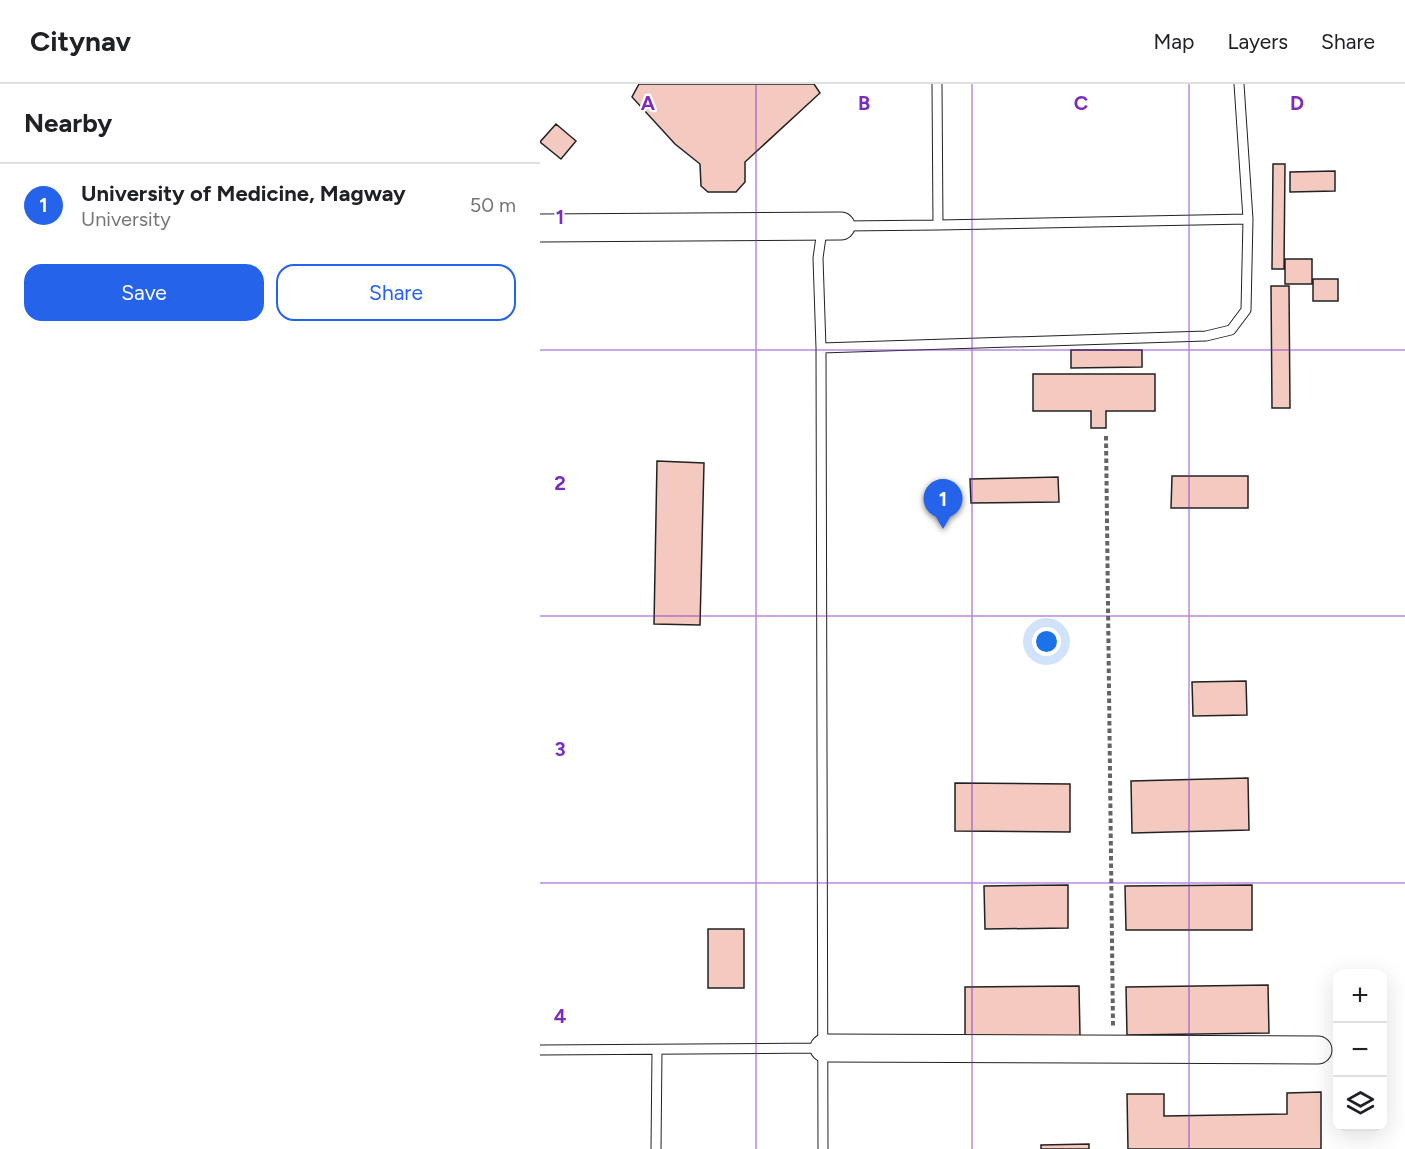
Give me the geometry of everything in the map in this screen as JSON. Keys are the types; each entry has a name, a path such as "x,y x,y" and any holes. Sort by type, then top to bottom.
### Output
{"street":[{"path":"540,228 841,226"},
{"path":"824,1048 1318,1050"}],"lane":[{"path":"937,84 938,225"},
{"path":"821,348 1206,336 1231,330 1246,310 1248,219 1239,84"},
{"path":"823,1149 820,247 822,237 841,226 1248,219"},
{"path":"540,1050 657,1051 824,1048"},
{"path":"656,1149 657,1051"}],"path":[{"path":"1106,436 1113,1034"}],"building":[{"path":"639,84 814,84 820,93 745,162 745,182 736,192 708,192 701,186 700,164 675,144 632,97"},
{"path":"556,124 576,141 561,159 540,142"},
{"path":"1273,164 1285,164 1284,269 1272,269"},
{"path":"1335,171 1335,191 1290,192 1290,172"},
{"path":"1285,259 1312,259 1312,284 1285,284"},
{"path":"1313,279 1338,279 1338,301 1313,301"},
{"path":"1271,286 1289,286 1290,408 1272,408"},
{"path":"1071,350 1142,350 1142,367 1071,368"},
{"path":"1033,374 1155,374 1155,411 1106,411 1106,428 1091,428 1091,411 1033,411"},
{"path":"657,461 704,463 700,625 654,624"},
{"path":"1172,476 1248,476 1248,508 1171,508"},
{"path":"1058,477 1059,502 971,503 970,479"},
{"path":"1246,681 1247,715 1193,716 1192,682"},
{"path":"1248,778 1249,830 1132,833 1131,781"},
{"path":"955,783 1070,784 1070,832 955,831"},
{"path":"1068,885 1068,928 985,929 984,886"},
{"path":"1252,885 1252,930 1126,930 1125,886"},
{"path":"708,929 744,929 744,988 708,988"},
{"path":"1268,985 1269,1033 1127,1035 1126,987"},
{"path":"1079,986 1080,1036 965,1036 965,987"},
{"path":"1321,1092 1321,1149 1128,1149 1127,1094 1164,1094 1164,1116 1287,1114 1287,1093"},
{"path":"1089,1144 1089,1149 1041,1149 1041,1145"}],"place":[{"name":"University of Medicine, Magway","path":"943,529"}]}
